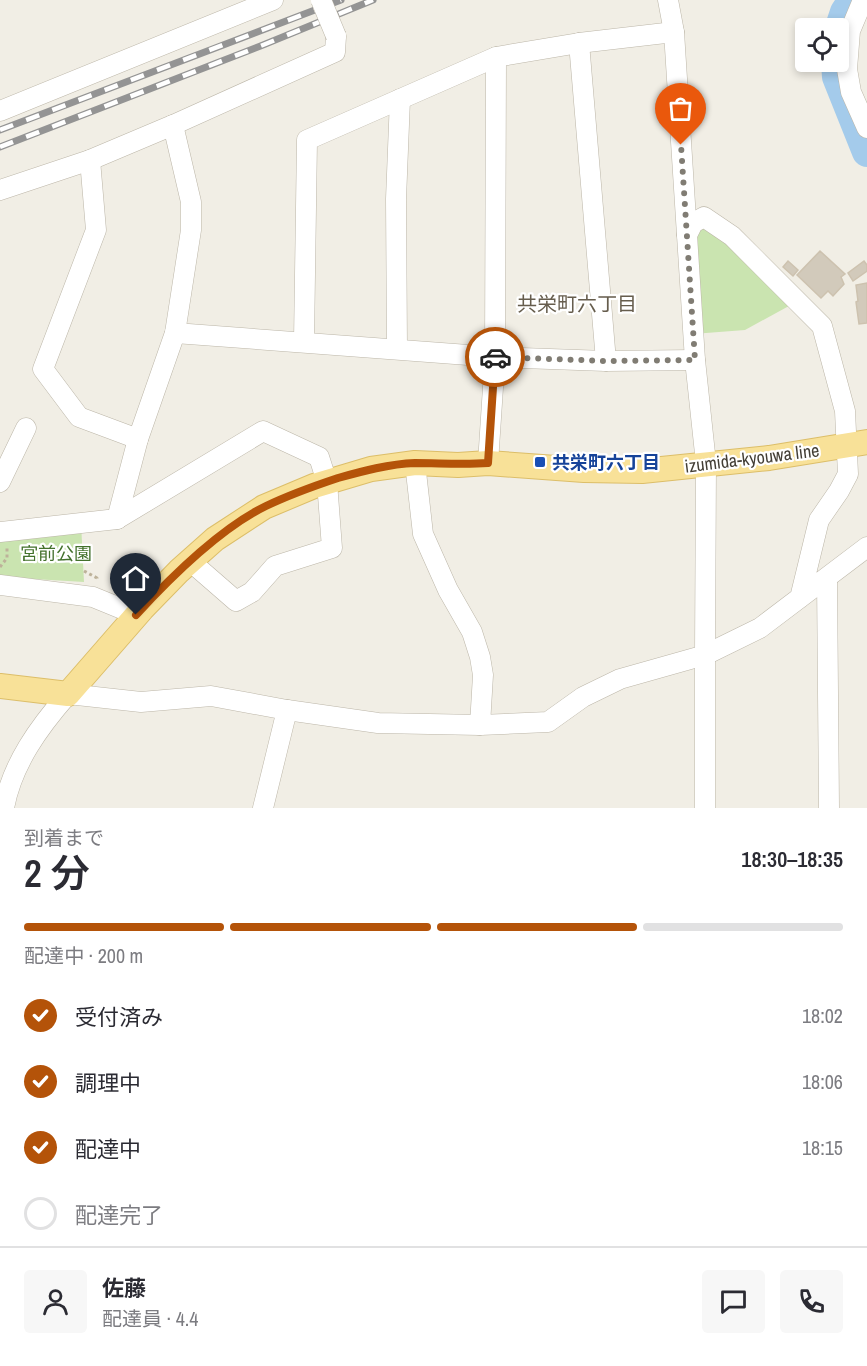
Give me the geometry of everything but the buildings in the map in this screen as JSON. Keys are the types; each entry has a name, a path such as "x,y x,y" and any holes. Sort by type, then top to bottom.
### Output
{"main road":[{"name":"izumida-kyouwa line","path":"68,694 136,615 215,539 264,507 327,482 371,469 414,463 458,465 488,463 584,470 642,471 769,458 857,444"},
{"path":"0,686 68,694"}],"street":[{"path":"0,111 273,0"},
{"path":"0,190 90,160 335,52 336,36 321,0"},
{"path":"668,0 674,32 695,360 706,463 705,808"},
{"path":"863,0 850,31 848,69 851,92 867,128"},
{"path":"304,341 306,140 496,57 579,43 674,32"},
{"path":"579,43 606,361"},
{"path":"488,463 495,357 496,57"},
{"path":"398,349 396,199 400,99"},
{"path":"117,519 138,439 175,333 191,230 191,202 173,125"},
{"path":"90,160 96,230 42,369 79,417 138,439"},
{"path":"687,235 693,223 704,217 732,236 822,326 845,411 857,444 848,474 819,519 800,598"},
{"path":"175,333 495,357 606,361 695,360"},
{"path":"0,482 26,428"},
{"path":"4,540 117,519 264,431 319,457 327,482 332,548 275,566 252,592 236,601 190,561"},
{"path":"414,463 423,534 448,590 472,632 480,657 483,675 480,725"},
{"path":"4,808 14,774 32,739 68,694 141,702 211,696 378,723 480,725 548,722 583,697 620,679 705,655 760,628 867,547"},
{"path":"827,578 829,808"},
{"path":"0,585 93,597 136,615"},
{"path":"263,808 287,710"}],"path":[{"path":"0,567 7,558 4,540"}],"green space":[{"path":"704,217 798,301 745,330 693,334 693,223"},
{"name":"宮前公園","path":"81,523 84,582 0,577 0,532"}],"waterway":[{"path":"843,18 853,0"},
{"path":"837,72 867,152"}],"railway":[{"path":"0,130 341,0"},
{"path":"0,147 373,0"}],"way so far":[{"path":"495,357 606,361 695,360 681,145"}],"place":[{"name":"共栄町六丁目","path":"540,462"}],"district":[{"name":"共栄町六丁目","path":"577,303"}],"route":[{"path":"136,615 179,570 215,539 264,507 314,486 371,469 414,463 458,465 488,463 495,357"}]}
